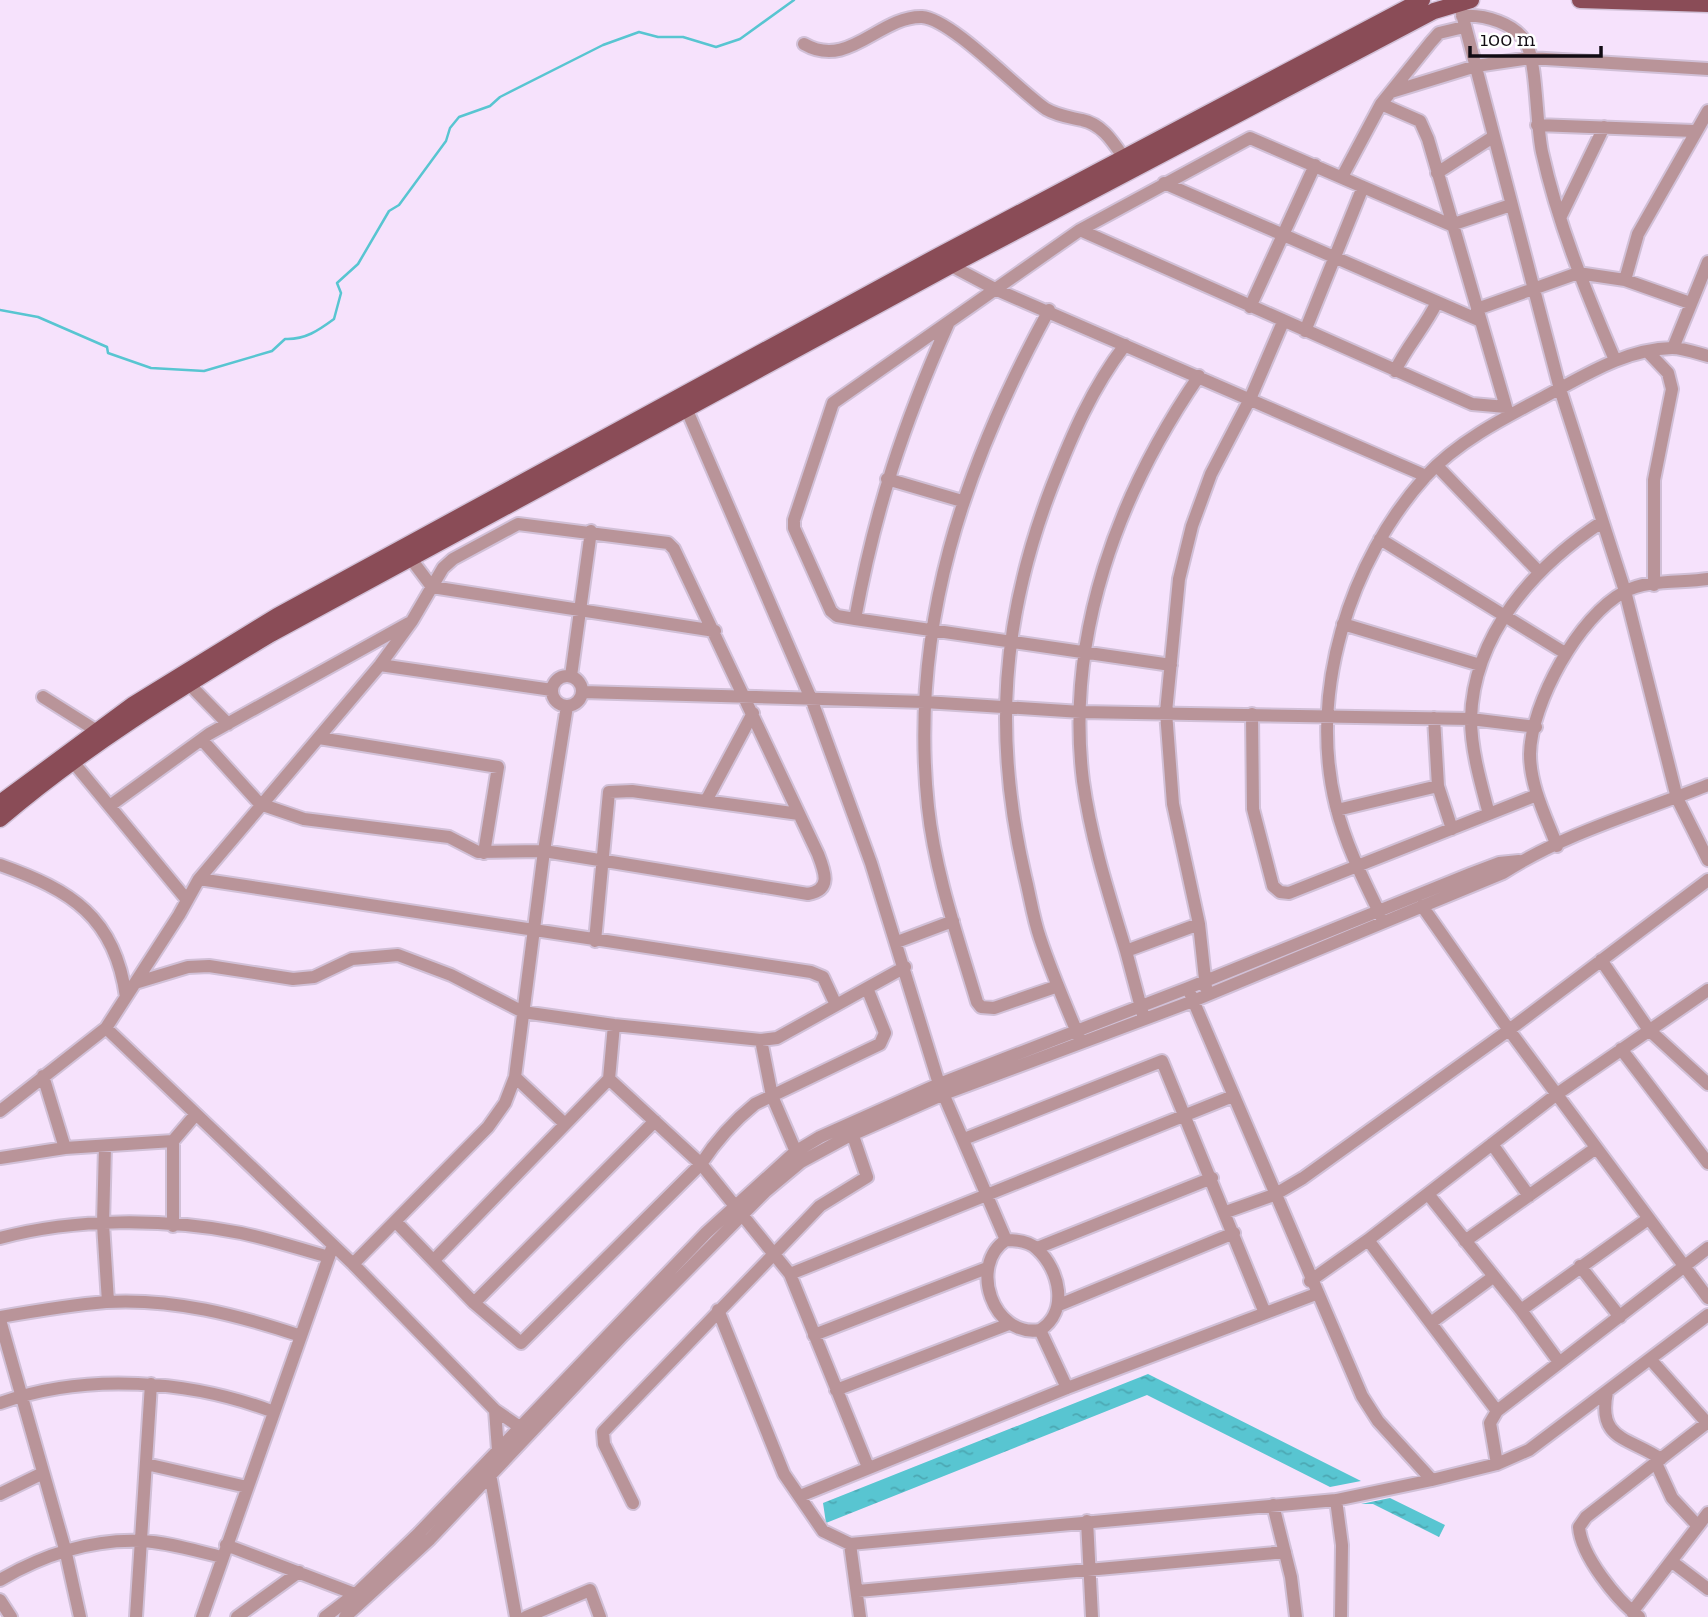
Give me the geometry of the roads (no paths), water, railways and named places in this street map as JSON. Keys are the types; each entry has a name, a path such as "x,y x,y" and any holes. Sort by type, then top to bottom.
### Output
{"main road":[{"path":"0,819 74,762 188,683 1124,158 1422,0"},
{"path":"1580,0 1708,4"},
{"path":"943,261 1377,40 1462,7"},
{"path":"0,803 97,731 198,662 276,616 684,403"}],"street":[{"path":"1462,7 1511,29 1522,38 1530,58 1537,125 1561,216 1578,273 1615,360"},
{"path":"1462,7 1532,288 1560,389 1625,591 1677,798 1708,860"},
{"path":"1342,177 1381,104 1462,7"},
{"path":"804,44 824,52 868,40 901,19 931,19 962,39 1046,108 1069,118 1094,123 1124,158"},
{"path":"1391,92 1476,66 1530,58 1708,69"},
{"path":"1381,104 1420,121 1507,411"},
{"path":"1625,280 1638,233 1694,131 1708,111"},
{"path":"1537,125 1694,131"},
{"path":"1561,216 1604,127"},
{"path":"1437,173 1493,136"},
{"path":"1171,665 837,616 827,605 794,528 795,512 833,403 1080,230 1250,138 1451,225 1510,205"},
{"path":"1250,307 1315,165"},
{"path":"1164,183 1437,302 1479,315 1532,288 1578,273 1625,280 1690,303"},
{"path":"1305,331 1332,256 1363,187"},
{"path":"1080,230 1472,404 1507,411"},
{"path":"943,261 997,290 1049,310 1426,476"},
{"path":"1673,348 1708,262"},
{"path":"1395,370 1408,344 1424,327 1437,302"},
{"path":"1049,310 1012,378 962,501 944,569 933,631 925,702 928,809 937,862 981,1007 993,1008 1058,986"},
{"path":"1207,995 1199,924 1173,804 1166,712 1179,579 1192,526 1211,474 1251,399 1283,322"},
{"path":"855,619 869,543 887,479 923,379 948,323"},
{"path":"1079,1037 1039,935 1018,847 1009,793 1004,706 1023,575 1051,488 1088,401 1125,345"},
{"path":"1381,917 1358,868 1337,810 1328,757 1335,658 1343,624 1363,572 1380,539 1426,476 1507,411 1560,389 1615,360 1673,348 1708,356"},
{"path":"1648,352 1668,373 1672,389 1654,481 1654,585"},
{"path":"1142,1013 1090,822 1082,758 1084,653 1102,574 1138,481 1165,426 1199,376"},
{"path":"684,403 811,701 897,942 941,1089 1006,1240"},
{"path":"1437,466 1539,572"},
{"path":"887,479 962,501"},
{"path":"1489,814 1477,764 1471,719 1480,665 1505,614 1539,572 1567,545 1602,522"},
{"path":"0,1111 106,1028 199,878 260,804 380,665 412,621 443,568 453,559 517,524 591,531 668,543 677,554 715,631 799,814 826,874 824,887 818,892 808,894 544,851 484,853 470,849 449,837 304,819 260,804 202,740"},
{"path":"571,676 591,531"},
{"path":"1380,539 1565,653"},
{"path":"411,559 432,587 715,631"},
{"path":"1558,846 1537,795 1530,754 1551,681 1565,653 1593,616 1625,591 1708,579"},
{"path":"111,805 202,740 412,621"},
{"path":"1343,624 1480,665"},
{"path":"380,665 552,690"},
{"path":"567,706 555,699 552,690 556,680 571,676"},
{"path":"567,706 579,701 583,692 581,684 571,676"},
{"path":"188,683 229,724"},
{"path":"583,692 811,701 925,702 1081,712 1471,719 1536,727"},
{"path":"43,697 97,731"},
{"path":"353,1264 488,1127 505,1103 515,1077 544,851 567,706"},
{"path":"706,801 753,713"},
{"path":"1252,714 1253,809 1273,886 1280,892 1289,893 1358,868 1537,795"},
{"path":"1434,718 1438,786 1452,829"},
{"path":"319,738 498,767 484,853"},
{"path":"74,762 187,900"},
{"path":"1381,917 1422,906 1499,863 1523,860 1619,818 1708,785"},
{"path":"1337,810 1438,786"},
{"path":"595,941 610,792 632,791 799,814"},
{"path":"0,865 72,896 97,920 117,956 126,997"},
{"path":"199,878 533,932 811,972 823,977 836,1005"},
{"path":"1226,1212 1274,1195 1303,1178 1509,1030 1708,880"},
{"path":"345,1617 374,1584 468,1491 489,1474 524,1430 666,1283 740,1209 798,1157 851,1129 941,1089 1190,994 1206,981 1287,955 1447,890"},
{"path":"1422,906 1509,1030 1708,1298"},
{"path":"897,942 953,921"},
{"path":"1126,951 1199,924"},
{"path":"135,983 188,967 209,966 293,979 314,976 352,959 398,955 428,965 523,1012 614,1025 761,1040 777,1038 905,967"},
{"path":"1190,994 1207,995 1287,955"},
{"path":"1601,960 1649,1030 1708,1084"},
{"path":"396,1222 435,1259 474,1303 515,1341 526,1340 701,1164 712,1146 745,1112 772,1096 880,1044 884,1033 867,988"},
{"path":"1310,1281 1368,1240 1557,1094 1708,990"},
{"path":"1190,994 1310,1281 1367,1404 1378,1421 1433,1480"},
{"path":"435,1259 609,1079 614,1025"},
{"path":"106,1028 196,1114 331,1251 353,1264 495,1410 524,1430"},
{"path":"761,1040 772,1096 798,1157"},
{"path":"1621,1049 1708,1163"},
{"path":"964,1139 1162,1060 1187,1115 1265,1313"},
{"path":"43,1076 65,1148"},
{"path":"515,1077 565,1124"},
{"path":"609,1079 701,1164 790,1274 868,1467"},
{"path":"790,1274 1233,1096"},
{"path":"173,1226 173,1142 196,1114"},
{"path":"474,1303 655,1121"},
{"path":"633,1503 604,1444 603,1432 773,1252 830,1197 867,1177 851,1129"},
{"path":"0,1158 65,1148 173,1142"},
{"path":"1492,1144 1528,1196"},
{"path":"105,1146 103,1224 108,1302"},
{"path":"1465,1241 1597,1148"},
{"path":"1037,1248 1212,1178"},
{"path":"1428,1194 1559,1362"},
{"path":"1521,1310 1648,1219"},
{"path":"0,1238 50,1228 103,1224 173,1226 241,1233 331,1251"},
{"path":"1059,1305 1234,1233"},
{"path":"1006,1240 1020,1240 1037,1248 1054,1275 1059,1305 1055,1317 1040,1330 1021,1330 1009,1324 996,1309 990,1294 987,1268 991,1253 1006,1240"},
{"path":"1368,1240 1497,1410"},
{"path":"1497,1464 1490,1423 1497,1410 1708,1248"},
{"path":"202,1617 331,1251"},
{"path":"1580,1266 1620,1317"},
{"path":"814,1335 987,1268"},
{"path":"1432,1322 1493,1277"},
{"path":"804,1501 868,1467 1316,1294"},
{"path":"80,1617 65,1549 0,1318 108,1302 158,1303 224,1312 301,1336"},
{"path":"718,1310 776,1459 823,1531 850,1544 1336,1500 1497,1464 1529,1450 1708,1315"},
{"path":"836,1390 1009,1324"},
{"path":"1040,1330 1067,1388"},
{"path":"1650,1359 1708,1423 1586,1517 1579,1528 1595,1565 1636,1614 1671,1560 1708,1513"},
{"path":"0,1403 21,1395 86,1386 151,1384 201,1390 274,1412"},
{"path":"136,1617 151,1384"},
{"path":"1607,1392 1604,1419 1609,1430 1658,1461 1672,1498 1698,1526"},
{"path":"495,1410 498,1450"},
{"path":"468,1491 498,1450 524,1430"},
{"path":"146,1464 247,1487"},
{"path":"0,1494 43,1473"},
{"path":"489,1474 516,1617"},
{"path":"1336,1500 1342,1545 1342,1617"},
{"path":"1273,1505 1285,1552 1296,1617"},
{"path":"1087,1521 1091,1617"},
{"path":"0,1580 65,1549 142,1541 224,1551 299,1572 355,1594"},
{"path":"850,1544 860,1617"},
{"path":"858,1591 1285,1552"},
{"path":"1671,1560 1708,1590"},
{"path":"237,1617 299,1572"},
{"path":"325,1617 355,1594 374,1584"},
{"path":"526,1617 590,1590 600,1617"},
{"path":"0,1600 11,1617"}],"water":[{"path":"1148,1374 1361,1481 1330,1487 1147,1395 826,1523 823,1503"},
{"path":"1390,1498 1445,1525 1439,1537 1373,1504 1361,1504"}],"waterway":[{"path":"0,310 38,317 107,347 108,353 151,368 204,371 272,351 285,339 305,336 334,319 341,293 337,283 358,264 389,211 399,205 446,141 450,128 459,117 490,106 500,97 603,45 639,32 658,37 683,37 716,47 740,39 794,0"}]}
